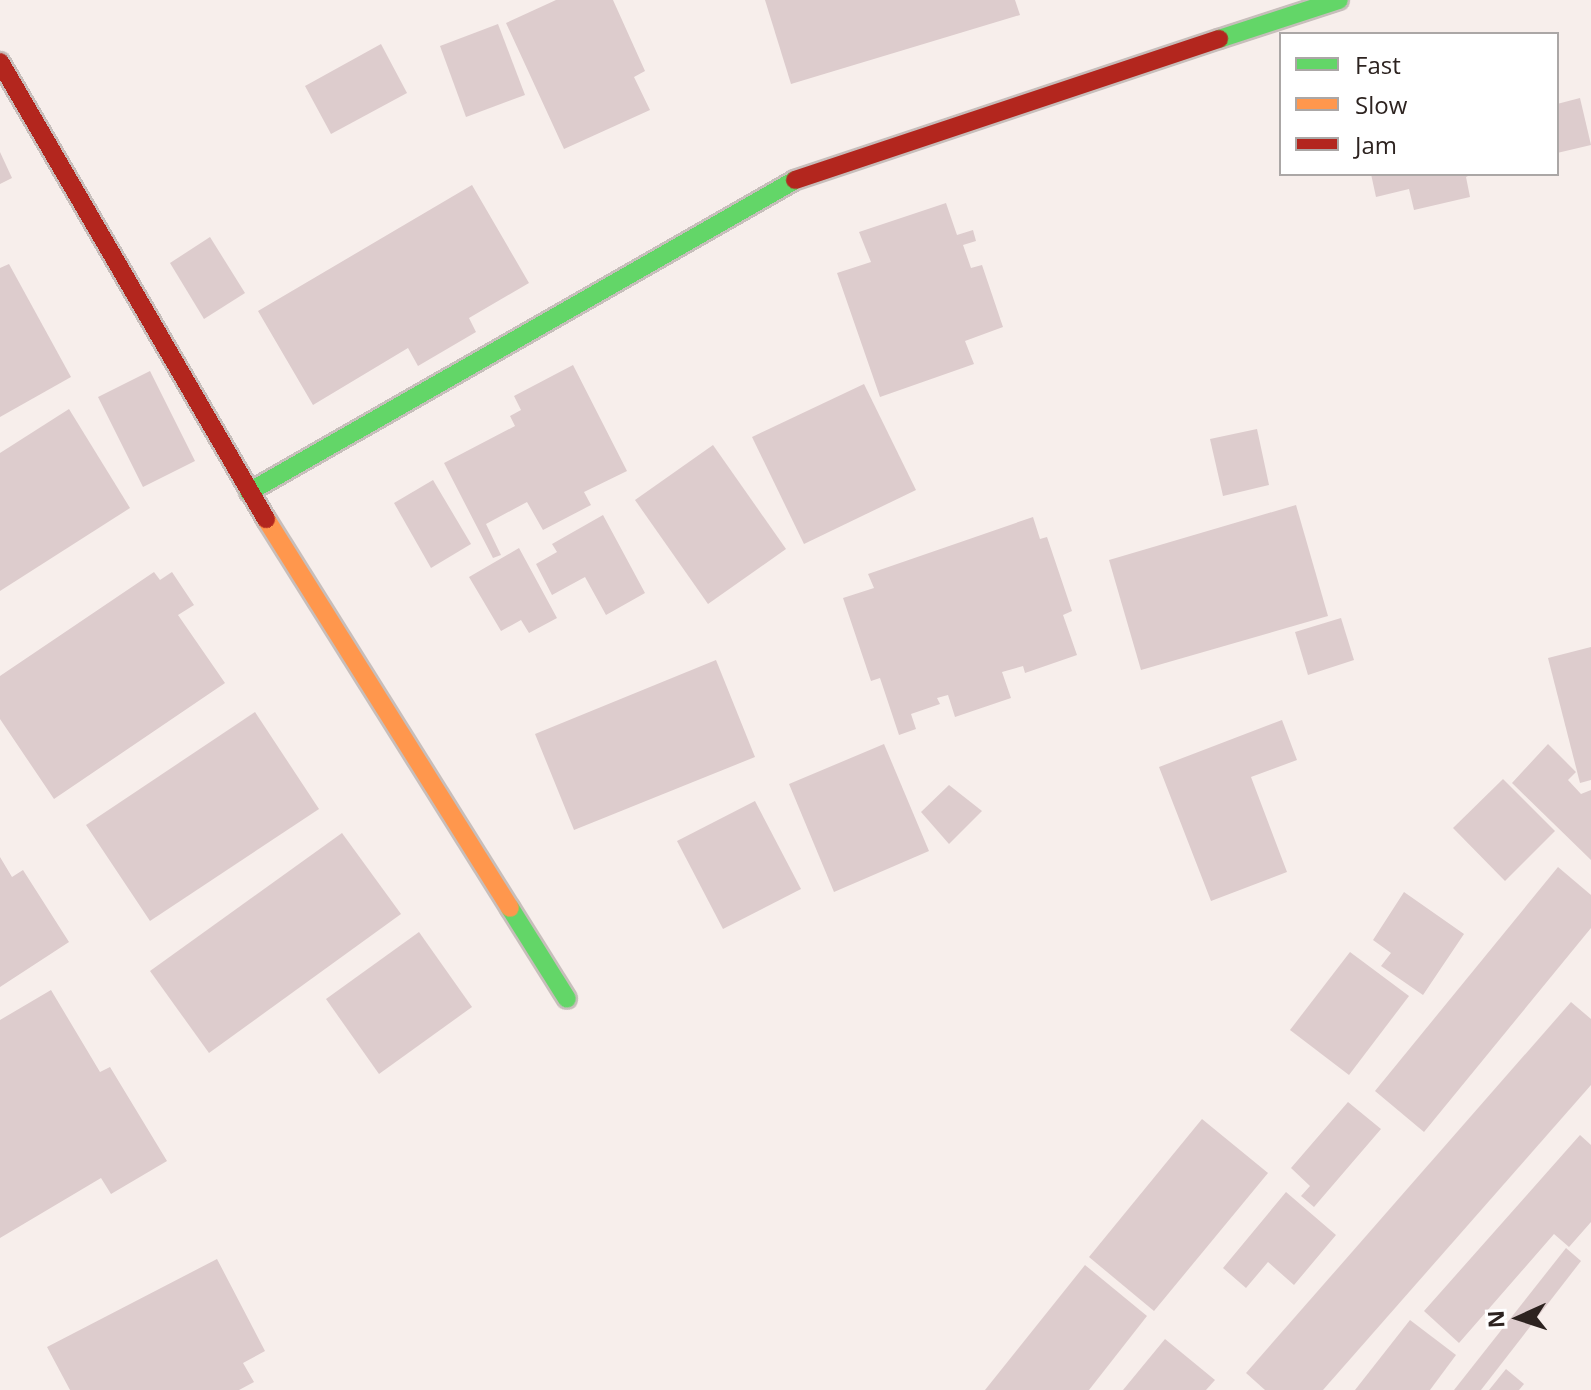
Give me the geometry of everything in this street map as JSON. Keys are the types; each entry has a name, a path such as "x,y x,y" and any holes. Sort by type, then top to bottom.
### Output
{"street":[{"path":"249,492 811,171 1339,0"},
{"path":"0,62 249,492 567,999"}],"building":[{"path":"556,0 613,0 645,71 634,77 650,110 564,149 506,23"},
{"path":"765,0 1015,0 1020,15 791,84"},
{"path":"498,24 525,95 466,117 440,46"},
{"path":"381,44 407,93 331,134 305,86"},
{"path":"1580,98 1591,145 1559,153 1559,103"},
{"path":"0,152 12,178 0,184"},
{"path":"1371,176 1468,176 1470,197 1414,210 1409,189 1376,197"},
{"path":"472,185 529,283 469,318 476,332 418,366 408,348 313,405 258,311"},
{"path":"946,203 957,235 973,230 976,241 963,245 971,268 982,265 1003,327 965,341 974,364 880,397 837,273 871,262 859,232"},
{"path":"210,237 245,293 204,319 170,263"},
{"path":"9,264 71,377 0,417 0,268"},
{"path":"573,365 627,471 584,492 591,505 543,530 527,502 486,524 501,555 493,558 444,463 515,426 510,416 521,410 514,396"},
{"path":"150,371 195,461 143,487 98,397"},
{"path":"864,384 916,490 804,544 752,437"},
{"path":"69,409 130,508 0,591 0,453"},
{"path":"1257,429 1269,485 1223,496 1210,439"},
{"path":"713,445 786,549 708,604 635,500"},
{"path":"433,480 471,544 431,568 394,503"},
{"path":"1296,505 1328,616 1141,670 1109,560"},
{"path":"603,515 645,593 606,615 585,577 552,595 536,564 557,552 552,544"},
{"path":"1033,517 1040,539 1047,537 1072,611 1063,615 1077,655 1025,673 1023,666 1002,672 1011,698 955,717 948,695 937,698 940,704 911,714 916,729 899,735 880,678 871,681 843,598 874,588 868,574"},
{"path":"519,548 557,618 529,633 521,620 501,631 469,577"},
{"path":"154,572 160,580 172,572 194,605 178,615 225,683 54,799 0,719 0,676"},
{"path":"1341,618 1354,660 1308,675 1295,632"},
{"path":"1591,647 1591,780 1580,783 1548,658"},
{"path":"716,660 755,757 574,830 535,734"},
{"path":"255,712 319,809 150,921 86,825"},
{"path":"1282,720 1297,760 1251,777 1287,872 1211,901 1159,767"},
{"path":"884,744 929,851 834,892 789,784"},
{"path":"1548,744 1576,772 1568,780 1581,794 1591,790 1591,860 1512,783"},
{"path":"1503,779 1555,831 1505,881 1453,828"},
{"path":"949,785 982,811 949,844 921,812"},
{"path":"755,801 801,889 723,929 677,841"},
{"path":"342,833 401,914 209,1053 150,971"},
{"path":"0,857 12,877 23,870 69,942 0,987"},
{"path":"1558,867 1591,895 1591,928 1424,1132 1375,1091"},
{"path":"1404,892 1464,934 1423,995 1381,966 1391,953 1373,940"},
{"path":"419,932 472,1007 379,1074 326,999"},
{"path":"1350,952 1409,996 1349,1075 1290,1030"},
{"path":"51,990 100,1072 110,1067 167,1161 111,1194 101,1178 0,1238 0,1020"},
{"path":"1571,1002 1591,1019 1591,1085 1323,1390 1265,1390 1246,1373"},
{"path":"1348,1102 1381,1129 1314,1207 1301,1196 1310,1186 1291,1168"},
{"path":"1202,1119 1268,1173 1154,1311 1089,1257"},
{"path":"1580,1135 1591,1145 1591,1222 1569,1247 1554,1234 1459,1343 1424,1311"},
{"path":"1286,1192 1336,1235 1294,1285 1268,1262 1246,1288 1223,1268"},
{"path":"1566,1248 1581,1261 1481,1390 1454,1390"},
{"path":"217,1259 265,1351 243,1363 254,1382 239,1390 70,1390 47,1347"},
{"path":"1085,1265 1147,1316 1089,1390 985,1390"},
{"path":"1410,1320 1456,1355 1430,1390 1355,1390"},
{"path":"1165,1339 1215,1380 1206,1390 1123,1390"},
{"path":"1506,1369 1524,1384 1519,1390 1489,1390"}],"traffic: fast":[{"path":"1219,39 1339,0"},
{"path":"249,492 795,180"},
{"path":"510,908 567,999"}],"traffic: slow":[{"path":"266,519 510,908"}],"traffic: jam":[{"path":"795,180 1219,39"},
{"path":"0,62 266,519"}]}
